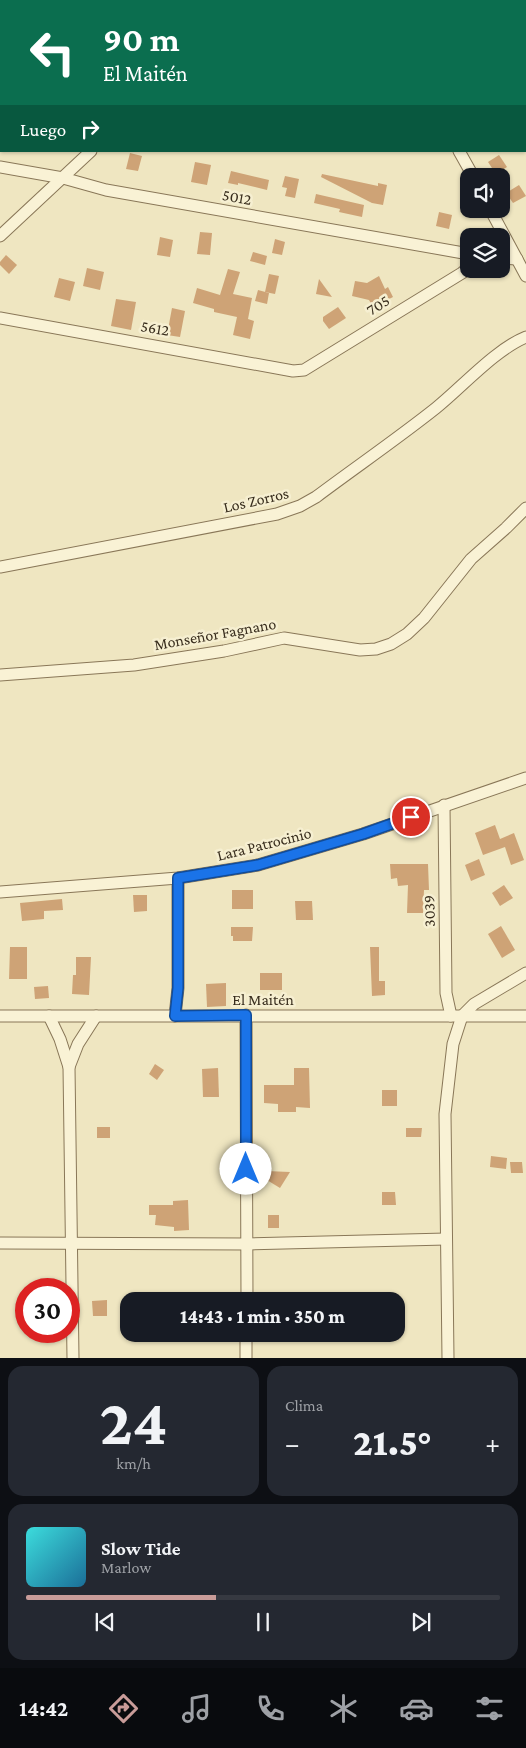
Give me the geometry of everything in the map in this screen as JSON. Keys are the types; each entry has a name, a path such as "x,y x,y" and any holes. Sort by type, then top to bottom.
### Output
{"street":[{"path":"0,236 90,152"},
{"path":"460,152 469,168"},
{"name":"5012","path":"0,167 63,178 106,190 460,252"},
{"path":"495,218 526,276"},
{"path":"510,259 517,259"},
{"name":"705","path":"304,370 460,274"},
{"name":"5612","path":"0,318 293,371 304,370"},
{"name":"Los Zorros","path":"0,567 277,514 300,506 316,497 428,414 502,352 526,337"},
{"name":"Monseñor Fagnano","path":"0,675 134,665 224,651 284,638 360,650 376,649 391,644 407,634 424,618 471,559 526,508"},
{"name":"Lara Patrocinio","path":"0,892 178,878 258,865 363,834 526,778"},
{"name":"3039","path":"444,806 446,992 456,1016"},
{"path":"175,1016 178,988 178,878"},
{"path":"448,1358 445,1114 456,1016 526,973"},
{"path":"246,1015 246,1292"},
{"name":"El Maitén","path":"0,1016 526,1016"},
{"path":"49,1016 60,1039 69,1067 73,1358"},
{"path":"69,1067 78,1044 96,1016"},
{"path":"0,1243 247,1244 446,1239"},
{"path":"246,1342 246,1358"}],"building":[{"path":"130,153 142,156 138,171 126,169"},
{"path":"499,155 507,167 492,168 488,162"},
{"path":"195,162 211,165 207,185 191,182"},
{"path":"231,171 269,180 267,190 238,183 238,185 228,183"},
{"path":"322,174 378,186 378,183 387,185 383,205 372,203 321,177"},
{"path":"285,176 299,179 295,198 285,196 287,188 282,187"},
{"path":"519,185 526,196 513,203 510,199 510,191"},
{"path":"316,194 364,205 362,217 339,212 340,209 314,203"},
{"path":"439,212 452,215 449,229 436,226"},
{"path":"200,232 212,233 210,255 197,254"},
{"path":"160,237 173,240 170,257 157,255"},
{"path":"275,239 285,242 282,255 272,253"},
{"path":"253,252 267,256 265,265 250,261"},
{"path":"6,255 17,265 9,274 0,265 0,262"},
{"path":"87,268 104,272 100,290 83,286"},
{"path":"228,269 240,272 233,294 252,298 248,319 254,321 250,339 233,335 237,317 214,312 214,309 193,303 197,288 220,295"},
{"path":"269,274 279,276 275,294 265,292"},
{"path":"379,276 385,289 388,287 393,297 373,307 369,300 352,296 355,281 367,283"},
{"path":"59,278 75,282 70,301 54,297"},
{"path":"319,279 332,297 316,294"},
{"path":"258,290 269,293 267,304 255,301"},
{"path":"116,299 136,302 131,330 111,326"},
{"path":"338,307 346,318 329,329 323,321 323,317"},
{"path":"172,308 185,311 180,337 167,335"},
{"path":"495,825 500,839 514,833 524,860 511,865 505,847 483,855 475,833"},
{"path":"479,859 485,875 471,881 465,865"},
{"path":"390,864 428,864 429,890 424,890 423,913 407,913 408,885 398,886 397,878 391,879"},
{"path":"504,885 513,898 500,906 492,893"},
{"path":"232,890 253,890 253,909 232,909"},
{"path":"133,895 147,895 147,911 134,912"},
{"path":"62,899 63,910 44,911 44,919 22,921 20,903"},
{"path":"295,901 312,901 313,920 296,920"},
{"path":"501,926 515,950 502,958 488,934"},
{"path":"231,927 253,927 252,941 233,941"},
{"path":"10,947 27,947 27,979 9,979"},
{"path":"370,947 379,947 379,981 385,981 385,995 372,996"},
{"path":"76,957 91,957 89,995 72,994 73,975 76,975"},
{"path":"260,973 282,973 282,990 260,990"},
{"path":"226,983 226,1006 207,1007 206,984"},
{"path":"48,986 49,998 35,999 34,987"},
{"path":"155,1064 164,1070 157,1080 149,1074"},
{"path":"218,1068 219,1097 203,1097 202,1069"},
{"path":"294,1068 309,1068 310,1108 296,1107 296,1112 278,1112 278,1104 264,1103 264,1085 294,1085"},
{"path":"382,1090 397,1090 397,1106 382,1106"},
{"path":"97,1127 110,1127 110,1138 97,1138"},
{"path":"406,1128 422,1128 421,1137 406,1137"},
{"path":"491,1156 507,1158 506,1169 490,1167"},
{"path":"510,1162 522,1162 523,1173 511,1173"},
{"path":"266,1171 290,1172 280,1188 262,1177"},
{"path":"382,1192 395,1192 396,1205 382,1205"},
{"path":"188,1200 189,1230 174,1231 174,1227 155,1225 156,1215 149,1215 149,1205 173,1205 173,1201"},
{"path":"268,1215 279,1215 279,1228 268,1228"},
{"path":"107,1300 107,1316 93,1316 92,1301"}],"route":[{"path":"246,1169 246,1015 175,1016 178,988 178,878 258,865 363,834 411,817"}]}
